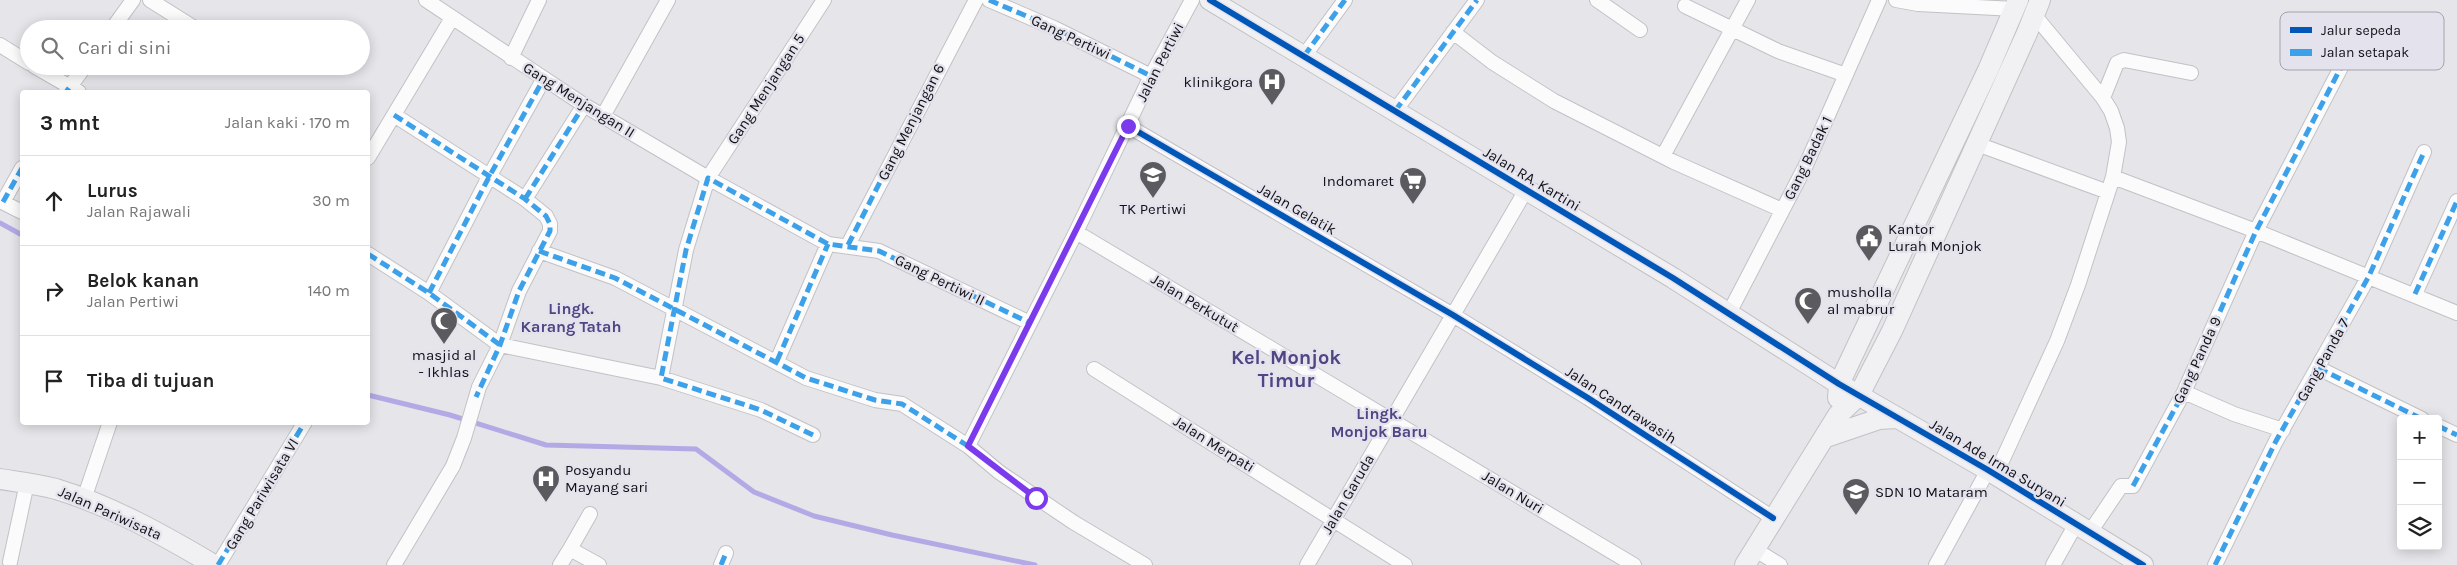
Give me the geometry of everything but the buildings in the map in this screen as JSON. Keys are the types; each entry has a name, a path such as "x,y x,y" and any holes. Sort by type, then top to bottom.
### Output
{"street":[{"path":"119,20 133,0"},
{"path":"150,0 182,20"},
{"name":"Gang Menjangan II","path":"426,0 543,80 584,105 708,178 828,244"},
{"path":"511,58 539,0"},
{"path":"603,116 668,0"},
{"name":"Gang Menjangan 5","path":"660,378 676,310 686,250 708,178 824,0"},
{"name":"Gang Menjangan 6","path":"848,245 976,0"},
{"name":"Gang Pertiwi","path":"989,0 1061,31 1151,76"},
{"name":"Jalan Pertiwi","path":"968,446 1076,232 1151,76 1192,0"},
{"name":"Jalan RA. Kartini","path":"1210,0 1729,313 1839,384"},
{"path":"1304,56 1346,0"},
{"path":"1395,111 1477,0"},
{"path":"1597,0 1640,30"},
{"path":"1663,156 1748,0"},
{"name":"Gang Badak 1","path":"1729,313 1806,165 1879,0"},
{"path":"1838,415 1839,384 2017,4 1896,0"},
{"path":"1685,6 1778,51 1846,75"},
{"path":"1936,565 1992,472 2057,341 2078,285 2113,177 2119,142 2117,128 2111,111 2038,8"},
{"path":"1780,565 1749,557 1826,437 1838,415 1859,395 1892,331 2038,8"},
{"path":"370,155 452,18"},
{"path":"1453,32 1492,62 1554,100 1663,156 1782,210"},
{"path":"0,45 20,57"},
{"path":"2103,98 2117,63 2124,60 2191,73"},
{"name":"Gang Panda 9","path":"2083,528 2121,486 2133,486 2184,392 2256,231 2340,70"},
{"path":"48,75 70,90"},
{"path":"73,90 80,75"},
{"path":"429,293 489,177 543,80"},
{"path":"525,200 584,105"},
{"path":"394,115 525,200 546,216 550,224 550,231 519,292 500,345 476,397 454,466 394,565"},
{"name":"Jalan Gelatik","path":"1128,126 1453,315"},
{"path":"1977,144 2108,192"},
{"name":"Gang Panda 7","path":"2215,565 2283,430 2370,276 2424,152"},
{"path":"20,171 1,201 20,211"},
{"path":"2113,177 2370,276 2457,313"},
{"name":"Jalan Garuda","path":"1307,565 1526,190"},
{"path":"2415,294 2457,200"},
{"name":"Jalan Perkutut","path":"1076,232 1392,419"},
{"path":"777,361 828,244"},
{"name":"Gang Pertiwi II","path":"828,244 848,245 880,252 1030,323"},
{"path":"539,251 615,278 777,361 806,378 874,400 902,404 968,446 1051,508 1145,565"},
{"path":"370,255 429,293 500,345 660,378 761,410 813,435"},
{"name":"Jalan Candrawasih","path":"1453,315 1588,398 1773,518"},
{"path":"2318,368 2414,415"},
{"name":"Jalan Merpati","path":"1094,369 1405,565"},
{"name":"Jalan Ade Irma Suryani","path":"1839,384 1992,472 2143,565"},
{"path":"2184,392 2234,414 2283,430"},
{"path":"1826,437 1880,419 1897,418"},
{"name":"Jalan Nuri","path":"1392,419 1634,565"},
{"path":"84,499 109,425"},
{"name":"Gang Pariwisata VI","path":"216,565 303,425"},
{"path":"2442,428 2457,435"},
{"name":"Jalan Pariwisata","path":"0,479 55,489 84,499 156,532 216,565"},
{"path":"10,562 27,483"},
{"path":"560,565 590,514"},
{"path":"2053,565 2083,528"},
{"path":"570,549 599,565"}],"waterway":[{"path":"0,223 20,234"},
{"path":"370,395 450,415 546,445 696,449 754,492 814,516 892,535 1035,565"}],"marked path":[{"path":"989,0 1054,28 1151,76"},
{"path":"1304,56 1345,0"},
{"path":"1395,111 1477,0"},
{"path":"2133,486 2184,392 2256,231 2340,70"},
{"path":"429,293 489,177 543,80"},
{"path":"525,199 584,105"},
{"path":"394,115 525,199 546,216 550,224 550,231 519,291 500,345 476,397"},
{"path":"2215,565 2276,441 2369,276 2424,152"},
{"path":"3,202 20,172"},
{"path":"813,435 761,410 661,378 686,250 708,178 828,244 879,251 1030,323"},
{"path":"848,245 881,180"},
{"path":"2415,294 2457,201"},
{"path":"777,361 828,244"},
{"path":"539,251 615,278 806,378 875,400 902,404 968,446"},
{"path":"370,255 429,293 500,345"},
{"path":"2318,368 2414,415"},
{"path":"218,565 303,425"},
{"path":"2442,428 2457,435"},
{"path":"721,565 726,553"}],"cycle path":[{"path":"1210,0 1673,278 1839,384 1988,470 2143,565"},
{"path":"1128,126 1453,315 1588,398 1773,518"}],"place":[{"name":"klinikgora","path":"1272,106"},
{"name":"TK Pertiwi","path":"1153,199"},
{"name":"Indomaret","path":"1413,205"},
{"name":"Kantor Lurah Monjok","path":"1869,262"},
{"name":"musholla al mabrur","path":"1808,325"},
{"name":"masjid al - Ikhlas","path":"444,345"},
{"name":"Posyandu Mayang sari","path":"546,503"},
{"name":"SDN 10 Mataram","path":"1856,516"}],"district":[{"name":"Lingk. Karang Tatah","path":"571,317"},
{"name":"Kel. Monjok Timur","path":"1286,368"},
{"name":"Lingk. Monjok Baru","path":"1379,422"}],"route":[{"path":"1036,498 999,472 968,446 1128,126"}]}
